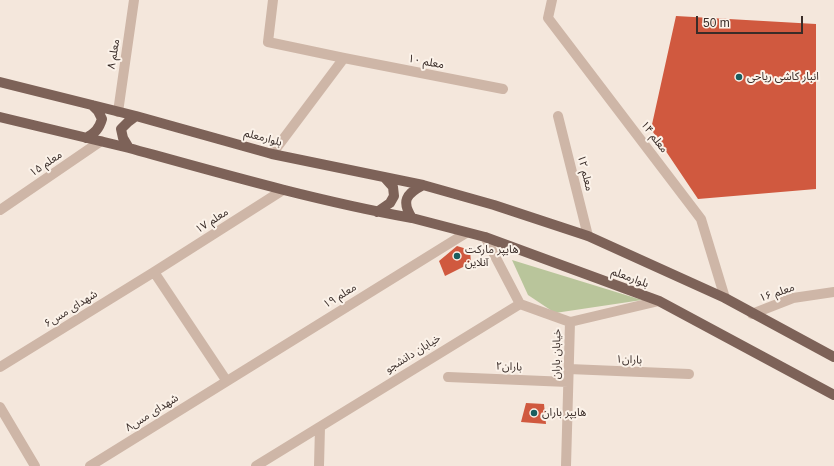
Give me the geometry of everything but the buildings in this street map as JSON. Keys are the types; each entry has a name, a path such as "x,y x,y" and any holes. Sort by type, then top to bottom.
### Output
{"main road":[{"name":"بلوارمعلم","path":"0,82 136,116 272,154 423,185 494,205 588,236 725,298 752,314 834,357"},
{"path":"86,138 100,127 102,119 98,111 92,105"},
{"path":"129,148 123,138 121,129 136,116"},
{"name":"بلوارمعلم","path":"0,118 129,148 283,190 377,212 412,218 485,237 659,301 832,392"},
{"path":"377,212 390,203 394,196 393,187 384,177"},
{"path":"412,218 406,209 407,197 412,191 423,185"}],"street":[{"name":"معلم ۸","path":"118,112 134,0"},
{"name":"معلم ۱۰","path":"273,0 268,42 503,89"},
{"name":"معلم ۱۴","path":"552,0 548,18 701,218 725,298"},
{"path":"272,154 344,58"},
{"name":"معلم ۱۲","path":"558,116 588,236"},
{"name":"معلم ۱۵","path":"3,208 101,142"},
{"name":"معلم ۱۷","path":"154,272 283,190"},
{"name":"معلم ۱۹","path":"226,380 466,233"},
{"path":"485,237 520,304"},
{"path":"154,272 226,380"},
{"name":"شهدای مس۶","path":"0,367 154,272"},
{"name":"معلم ۱۶","path":"752,314 793,298 834,292"},
{"path":"570,322 659,301"},
{"name":"خیابان باران","path":"520,304 570,322 566,466"},
{"name":"خیابان دانشجو","path":"256,466 520,304"},
{"name":"باران۱","path":"568,369 689,374"},
{"name":"باران۲","path":"448,377 568,382"},
{"name":"شهدای مس۸","path":"90,466 226,380"},
{"path":"0,407 35,466"},
{"path":"319,466 320,427"}],"green space":[{"path":"512,260 642,300 555,313 528,295"}],"place":[{"name":"انبار کاشی ریاحی","path":"739,77"},
{"name":"هایپر مارکت آنلاین","path":"457,256"},
{"name":"هایپر باران","path":"534,413"}]}
